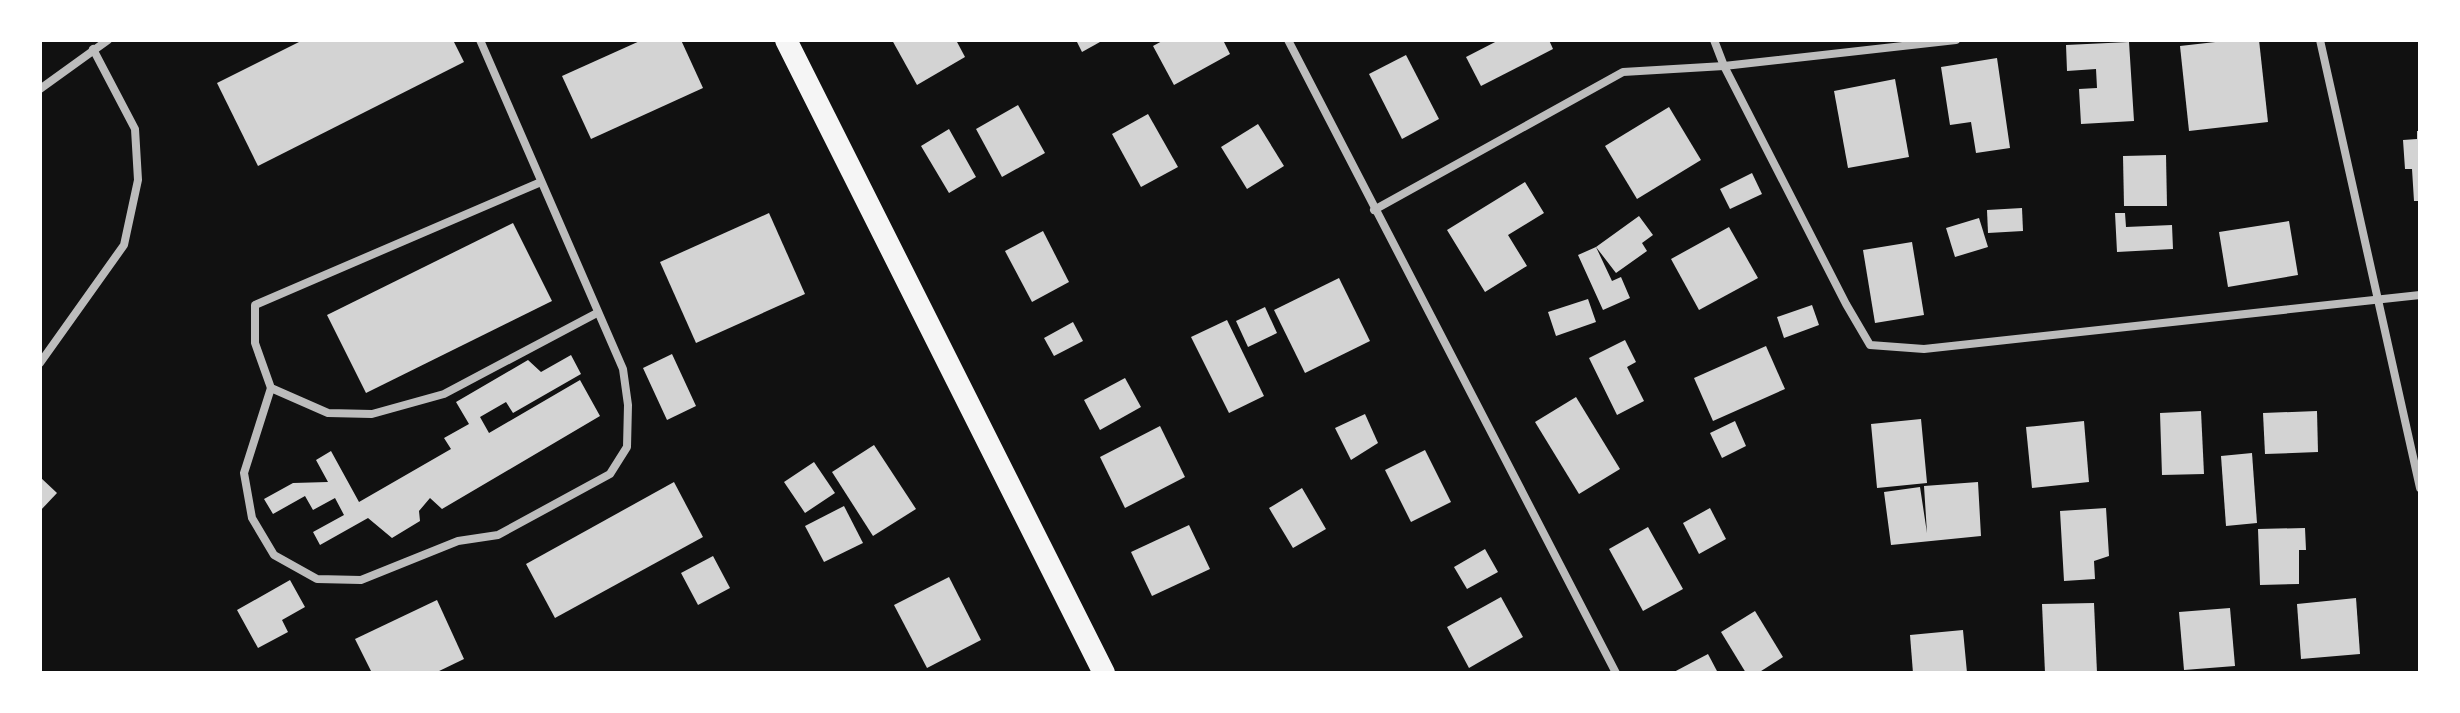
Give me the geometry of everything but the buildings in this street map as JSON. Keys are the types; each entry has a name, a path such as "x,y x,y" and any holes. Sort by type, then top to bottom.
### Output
{"highway":[{"path":"786,40 1104,673"}],"street":[{"path":"40,89 108,40"},
{"path":"480,40 623,369 628,405 627,447 610,474 498,535 458,541 361,580 317,579 274,555 252,518 244,473 271,388 255,343 255,305 541,182"},
{"path":"1288,40 1616,673"},
{"path":"1714,40 1724,66 1870,345 1924,349 2420,295"},
{"path":"1374,210 1623,72 1724,66 1956,40"},
{"path":"2320,40 2420,488"},
{"path":"40,363 124,245 138,180 135,129 93,49"},
{"path":"271,388 328,413 372,414 444,394 597,313"}]}
